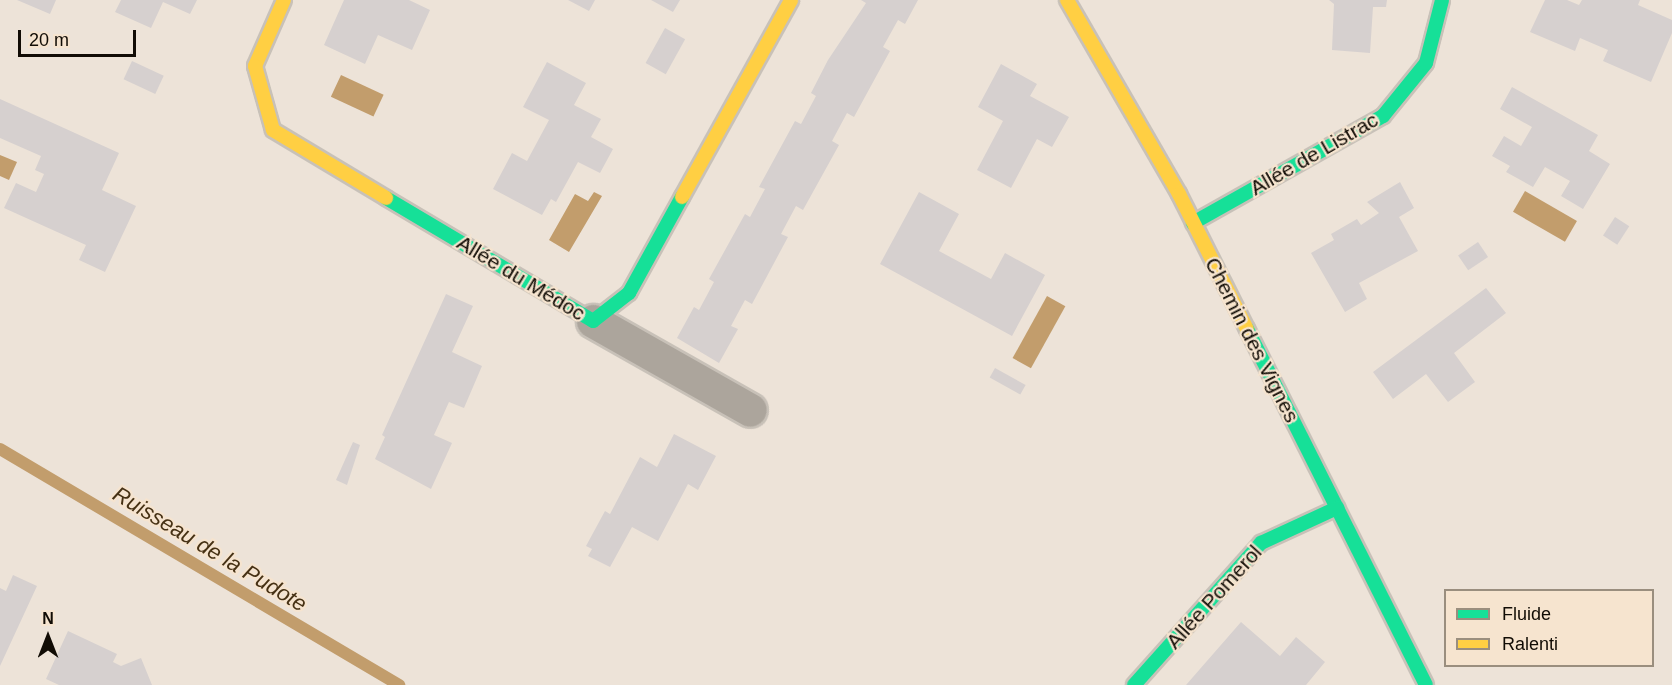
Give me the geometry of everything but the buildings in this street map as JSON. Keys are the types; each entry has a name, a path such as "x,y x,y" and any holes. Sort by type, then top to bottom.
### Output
{"street":[{"name":"Allée du Médoc","path":"285,0 255,66 273,130 593,321 629,293 791,0"},
{"name":"Chemin des Vignes","path":"1067,0 1193,223 1426,685"},
{"name":"Allée de Listrac","path":"1193,223 1383,116 1426,63 1442,0"},
{"path":"593,321 750,410"},
{"name":"Allée Pomerol","path":"1134,685 1260,543 1337,508"}],"shaded area":[{"path":"341,75 384,95 373,117 331,97"},
{"path":"0,155 17,162 9,180 0,176"},
{"path":"1525,191 1577,221 1565,242 1513,212"},
{"path":"594,192 602,196 569,252 549,240 575,194 588,201"},
{"path":"1047,296 1065,306 1031,368 1013,358"}],"waterway":[{"name":"Ruisseau de la Pudote","path":"0,449 399,685"}],"traffic: fast":[{"path":"1193,223 1383,116 1426,63 1442,0"},
{"path":"386,198 593,321 629,293 682,197"},
{"path":"1247,329 1426,685"},
{"path":"1134,685 1261,543 1337,508"}],"traffic: slow":[{"path":"284,0 255,66 273,130 386,198"},
{"path":"682,197 791,0"},
{"path":"1067,0 1179,194 1247,329"}]}
